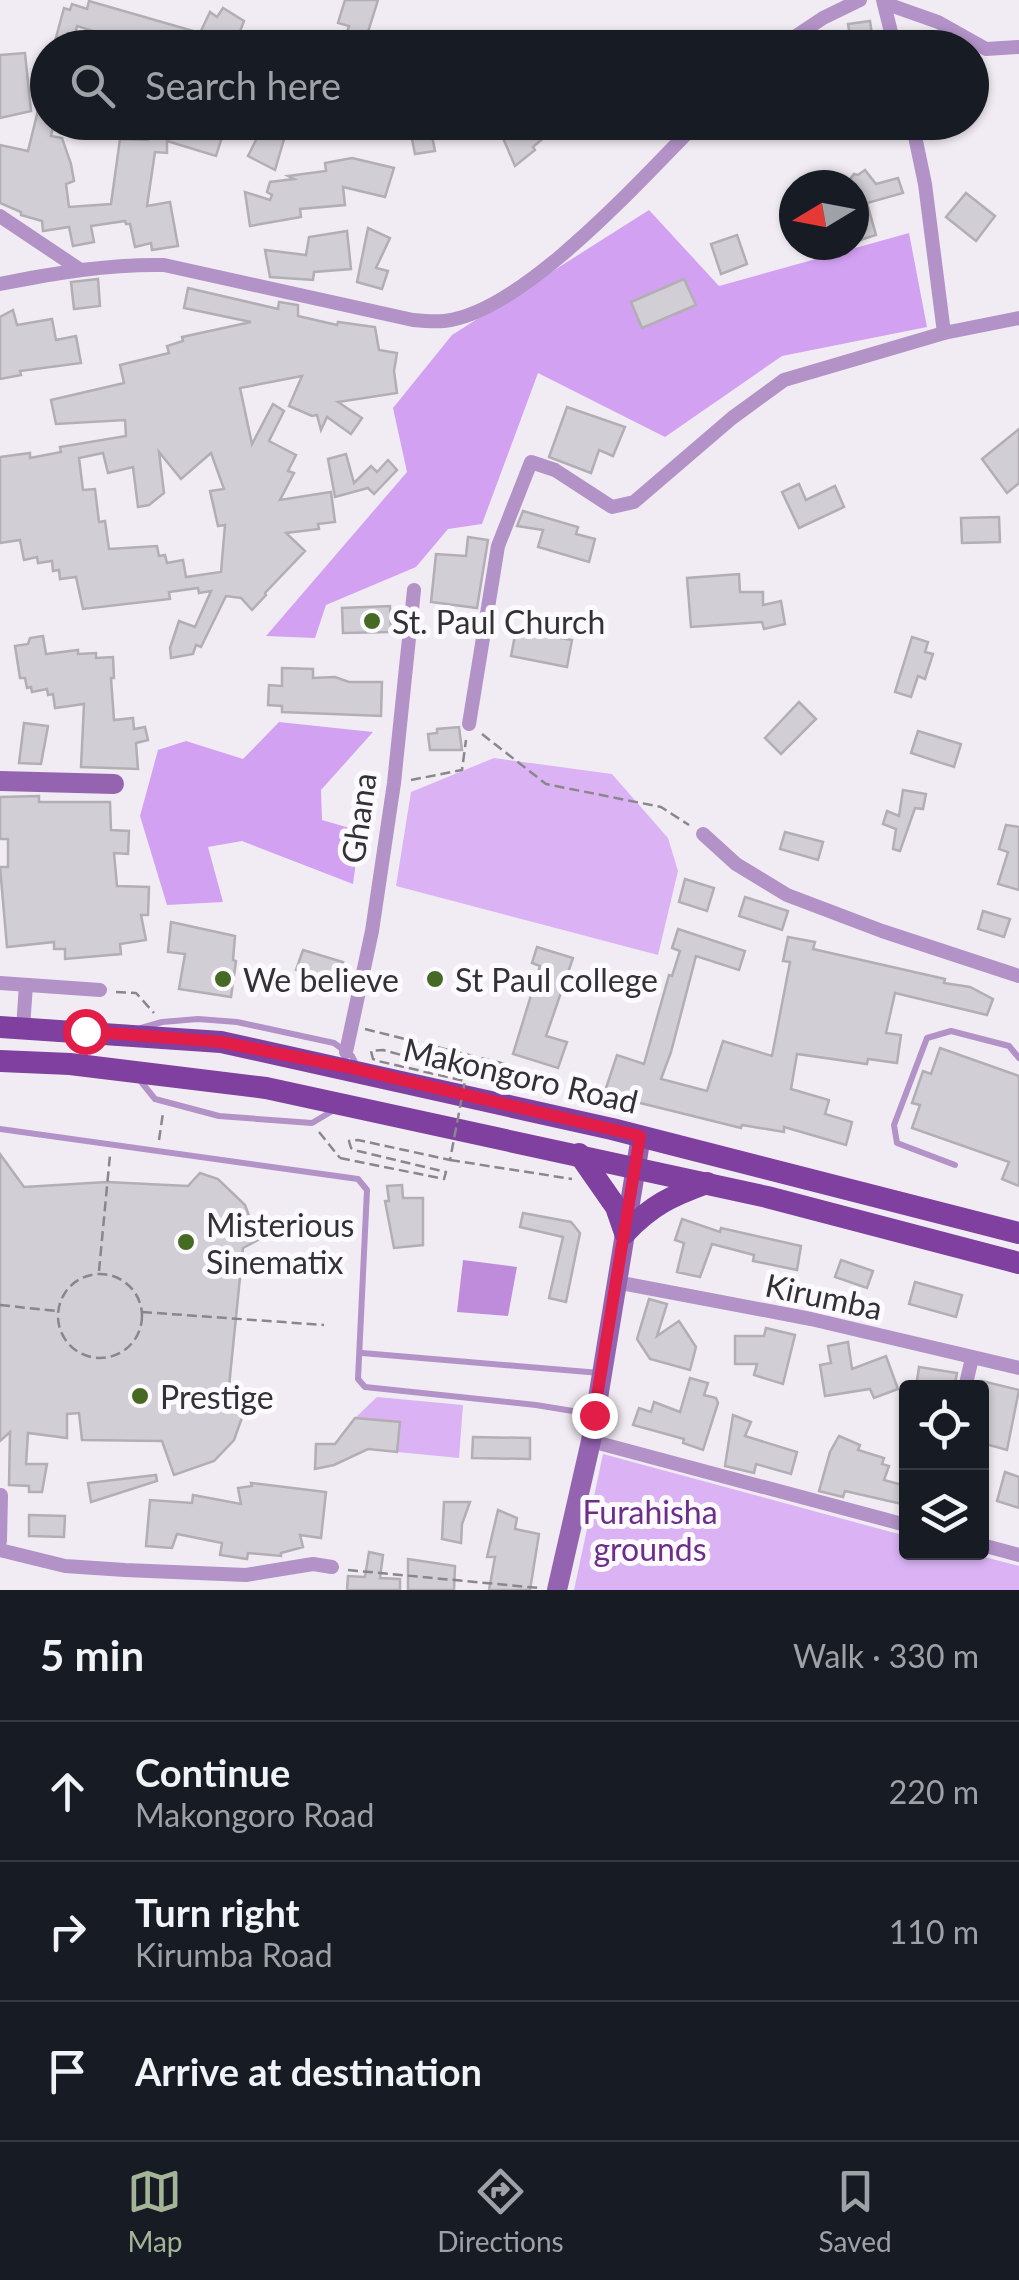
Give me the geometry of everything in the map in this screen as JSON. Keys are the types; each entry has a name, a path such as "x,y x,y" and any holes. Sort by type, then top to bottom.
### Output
{"main road":[{"path":"0,781 114,784"},
{"name":"Makongoro Road","path":"12,1027 221,1042 353,1061 1019,1233"},
{"name":"Makongoro Road","path":"0,1062 132,1070 266,1088 635,1166 1019,1263"},
{"path":"557,1590 591,1441 640,1136"},
{"path":"579,1154 616,1207 625,1233"},
{"path":"625,1233 649,1209 672,1195 707,1183"}],"street":[{"path":"804,30 860,0"},
{"path":"884,2 891,30"},
{"path":"884,2 951,30"},
{"path":"989,49 1019,48"},
{"path":"0,284 122,264 164,265 412,320 446,321 486,307 529,280 583,238 680,140"},
{"path":"916,140 944,333"},
{"path":"0,216 79,269"},
{"path":"468,724 498,546 531,462 554,470 612,507 634,502 732,418 784,380 944,333 1019,318"},
{"name":"Ghana","path":"353,1061 351,1026 372,930 394,783 414,590"},
{"path":"703,834 736,864 787,895 1019,976"},
{"path":"0,982 100,990"},
{"path":"12,1027 26,984"},
{"name":"Kirumba","path":"616,1282 811,1319 1019,1368"},
{"path":"967,1380 972,1358"},
{"path":"591,1441 899,1523"},
{"path":"0,1541 1,1495"},
{"path":"989,1547 1019,1555"},
{"path":"0,1550 66,1566 125,1570 246,1575 313,1564 332,1567"}],"lane":[{"path":"120,1033 162,1022 237,1022 334,1043 353,1061"},
{"path":"954,1165 897,1143 894,1125 928,1038 951,1031 1009,1046 1019,1058"},
{"path":"132,1070 155,1099 219,1116 312,1122 344,1104"},
{"path":"0,1129 358,1179 365,1186 362,1353 358,1379 365,1387 536,1404 594,1415"},
{"path":"362,1353 600,1373"}],"path":[{"path":"394,783 462,770 468,724"},
{"path":"468,724 546,784 661,806 703,834"},
{"path":"100,990 136,993 162,1022"},
{"path":"351,1026 505,1064 500,1082 383,1050 371,1051 372,1059 378,1061 465,1080 450,1160"},
{"path":"158,1150 164,1102"},
{"path":"312,1122 340,1158 444,1179 446,1172 351,1148 352,1139 450,1160 601,1183"},
{"path":"99,1274 111,1143"},
{"path":"99,1274 119,1278 130,1286 139,1298 142,1312 136,1340 126,1351 98,1359 72,1348 62,1337 58,1311 68,1286 79,1278 99,1274"},
{"path":"0,1305 58,1311"},
{"path":"142,1312 324,1325"},
{"path":"332,1567 557,1590"}],"green space":[{"path":"494,758 612,774 668,838 678,871 658,955 396,886 411,792"},
{"path":"377,1397 463,1405 459,1458 397,1452 399,1422 355,1418"},
{"name":"Furahisha grounds","path":"603,1454 899,1534 899,1560 989,1558 1019,1566 1019,1590 574,1590"}],"shaded area":[{"path":"649,210 719,286 812,260 869,260 869,244 909,233 927,327 782,356 665,437 538,373 482,524 448,529 416,567 326,605 315,638 266,636 407,472 393,408 452,335"},
{"path":"279,722 373,732 321,790 322,820 360,831 353,884 242,841 208,847 223,902 167,905 140,816 158,750 186,741 243,759"},
{"path":"463,1260 517,1267 508,1316 457,1312"}],"building":[{"path":"345,0 378,0 369,30 348,30 349,26 338,23"},
{"path":"89,1 190,30 90,30 77,26 76,30 58,30 64,8 70,10 72,4 87,9"},
{"path":"223,8 244,21 241,30 201,30 210,12 217,17"},
{"path":"870,21 871,30 849,30 848,24"},
{"path":"25,53 30,111 0,118 0,55"},
{"path":"31,140 63,140 74,181 66,184 69,207 111,204 120,140 221,140 216,156 167,141 167,153 155,152 147,206 170,202 178,246 152,250 151,243 135,247 130,224 125,221 91,226 94,242 73,246 69,227 43,231 42,221 0,203 0,145 28,151"},
{"path":"256,140 284,140 275,170 248,156"},
{"path":"412,140 433,140 435,151 415,154"},
{"path":"504,140 541,140 533,147 535,150 515,166"},
{"path":"352,158 394,168 385,197 343,187 345,205 300,209 301,217 250,226 245,192 270,200 270,182 326,171 325,163"},
{"path":"869,175 876,184 898,178 903,193 869,202"},
{"path":"966,193 995,216 976,241 946,217"},
{"path":"869,210 876,235 869,237"},
{"path":"368,228 390,238 376,268 388,271 382,289 357,282"},
{"path":"347,231 351,269 314,272 313,280 270,277 265,250 306,255 309,237"},
{"path":"737,235 747,264 721,274 711,244"},
{"path":"98,279 100,306 74,309 71,282"},
{"path":"684,279 696,305 642,328 631,302"},
{"path":"188,288 278,309 279,302 298,305 298,316 337,325 338,322 375,327 379,350 397,353 397,393 338,402 362,418 351,434 327,417 321,430 317,415 289,406 302,376 240,388 252,444 273,404 284,411 269,441 296,455 288,471 294,473 280,500 331,492 335,522 318,524 319,529 286,533 305,551 266,595 252,610 241,598 226,596 201,647 196,645 193,654 171,658 170,648 179,621 195,627 211,591 199,593 198,588 169,592 170,599 83,609 76,577 60,579 59,570 53,571 52,561 38,563 37,557 24,560 20,540 0,543 0,457 30,453 30,458 61,452 60,447 126,436 125,420 56,424 51,400 124,383 120,365 169,353 167,346 183,341 182,337 251,322 184,308","holes":["159,452 181,479 211,453 224,489 210,491 218,526 225,525 221,572 186,577 183,560 167,563 165,555 159,556 157,546 109,549 105,521 99,522 95,489 83,490 79,458 103,453 108,473 133,467 138,507 149,505 164,493"]},
{"path":"13,310 17,325 52,319 56,340 76,336 81,363 20,371 21,375 0,379 0,317"},
{"path":"567,407 625,427 613,456 599,450 591,473 549,457"},
{"path":"1019,429 1019,483 1007,493 982,459"},
{"path":"346,454 354,483 371,466 377,472 388,460 397,470 374,494 368,488 335,497 328,459"},
{"path":"799,484 806,500 835,486 844,507 799,528 782,492"},
{"path":"523,511 578,527 576,534 595,539 589,562 538,547 543,530 517,526"},
{"path":"999,517 1000,542 962,543 961,518"},
{"path":"468,537 488,540 477,608 431,602 436,554 466,556"},
{"path":"739,574 740,592 763,592 763,605 781,601 785,624 764,629 762,622 691,627 687,578"},
{"path":"390,606 391,632 343,633 342,608"},
{"path":"516,630 572,640 567,667 511,656"},
{"path":"43,636 46,654 78,650 78,654 96,653 96,658 113,657 114,720 133,718 134,729 145,727 148,740 136,743 138,769 81,767 84,704 55,708 53,694 48,695 47,689 32,692 25,678 20,678 15,646"},
{"path":"912,637 928,642 925,652 933,654 925,679 918,676 911,697 895,692"},
{"path":"282,668 313,669 313,678 382,682 381,716 282,712 282,706 268,705 269,685 282,686"},
{"path":"799,702 816,719 781,754 765,738"},
{"path":"24,723 48,726 41,764 19,763"},
{"path":"459,727 462,750 430,750 428,734"},
{"path":"918,731 961,744 954,767 911,753"},
{"path":"903,790 926,794 923,809 915,808 900,851 893,849 896,829 883,824 887,811 899,816"},
{"path":"39,796 39,802 110,802 111,830 129,831 128,854 114,853 117,886 149,887 148,915 141,915 146,940 120,944 121,954 65,959 65,949 54,949 54,942 7,947 0,867 8,867 8,839 0,839 0,797"},
{"path":"1006,825 1019,827 1019,890 998,884 1008,852 999,849"},
{"path":"785,832 823,842 818,860 780,849"},
{"path":"685,879 714,888 707,911 679,902"},
{"path":"745,897 788,911 782,930 739,916"},
{"path":"983,911 1010,919 1004,937 978,929"},
{"path":"171,922 235,936 231,997 179,989 185,954 168,952"},
{"path":"678,929 745,951 739,970 696,956 661,1079 707,1091 723,1041 772,1056 790,962 783,961 788,937 815,942 813,949 945,979 944,983 970,987 993,999 987,1015 895,993 886,1033 901,1035 897,1063 868,1059 867,1064 797,1054 791,1089 829,1100 825,1114 852,1122 846,1145 784,1127 784,1132 742,1125 741,1128 604,1094 617,1055 644,1064 669,975 672,976 680,951 672,948"},
{"path":"537,947 573,958 546,1036 567,1042 558,1068 513,1054 540,966 532,963"},
{"path":"303,950 343,962 336,983 296,970"},
{"path":"940,1048 1019,1076 1019,1186 1002,1179 1009,1162 912,1128 920,1105 912,1103 923,1071 931,1074"},
{"path":"0,1154 24,1187 107,1182 188,1186 200,1173 218,1179 245,1205 258,1240 243,1248 228,1396 244,1412 234,1440 214,1461 174,1475 162,1441 82,1440 79,1413 67,1414 67,1438 28,1433 26,1464 47,1464 42,1492 29,1492 29,1486 9,1485 10,1432 0,1441"},
{"path":"402,1185 403,1198 423,1198 423,1245 394,1248 385,1201 389,1201 387,1186"},
{"path":"523,1213 571,1222 580,1233 566,1302 549,1298 563,1237 520,1227"},
{"path":"682,1219 720,1232 721,1228 801,1246 797,1270 753,1261 754,1255 712,1244 700,1277 677,1272 684,1243 675,1240"},
{"path":"841,1260 873,1271 867,1288 835,1277"},
{"path":"915,1282 962,1295 956,1317 909,1304"},
{"path":"649,1299 667,1304 657,1336 679,1321 696,1347 690,1370 650,1359 637,1339"},
{"path":"766,1328 795,1335 783,1384 754,1375 757,1364 735,1364 735,1336 764,1336"},
{"path":"848,1342 852,1369 886,1356 898,1389 874,1398 870,1389 825,1396 820,1365 831,1363 828,1346"},
{"path":"919,1367 957,1373 956,1380 917,1380"},
{"path":"690,1378 708,1383 704,1395 716,1398 718,1403 703,1450 683,1443 684,1439 633,1425 639,1408 651,1412 654,1402 680,1412"},
{"path":"989,1383 1019,1390 1007,1450 989,1445"},
{"path":"733,1415 751,1422 745,1436 797,1452 791,1474 756,1464 754,1473 725,1466"},
{"path":"355,1418 400,1422 397,1452 368,1449 315,1469 316,1444 335,1444"},
{"path":"839,1436 860,1445 858,1450 884,1458 882,1464 889,1466 884,1480 899,1484 899,1503 845,1491 843,1497 819,1491"},
{"path":"473,1437 530,1438 530,1459 472,1458"},
{"path":"1005,1472 1019,1477 1019,1508 997,1501"},
{"path":"156,1475 157,1481 91,1502 88,1483"},
{"path":"251,1483 326,1492 321,1538 300,1535 303,1547 281,1556 248,1553 247,1559 220,1555 222,1543 177,1534 172,1548 146,1546 150,1500 192,1503 193,1495 241,1504 238,1488 252,1486"},
{"path":"444,1502 470,1502 462,1524 461,1543 442,1539"},
{"path":"498,1510 517,1518 515,1529 539,1534 530,1590 489,1590 495,1557 487,1557"},
{"path":"29,1515 65,1516 64,1537 29,1536"},
{"path":"369,1552 383,1555 380,1578 400,1579 400,1590 347,1590 348,1576 365,1577"},
{"path":"408,1559 455,1566 454,1590 408,1590"}],"place":[{"name":"St. Paul Church","path":"372,621"},
{"name":"We believe","path":"223,979"},
{"name":"St Paul college","path":"435,979"},
{"name":"Misterious Sinematix","path":"186,1242"},
{"name":"Prestige","path":"140,1396"}],"route":[{"path":"85,1031 221,1042 347,1067 640,1136 594,1415"}]}
